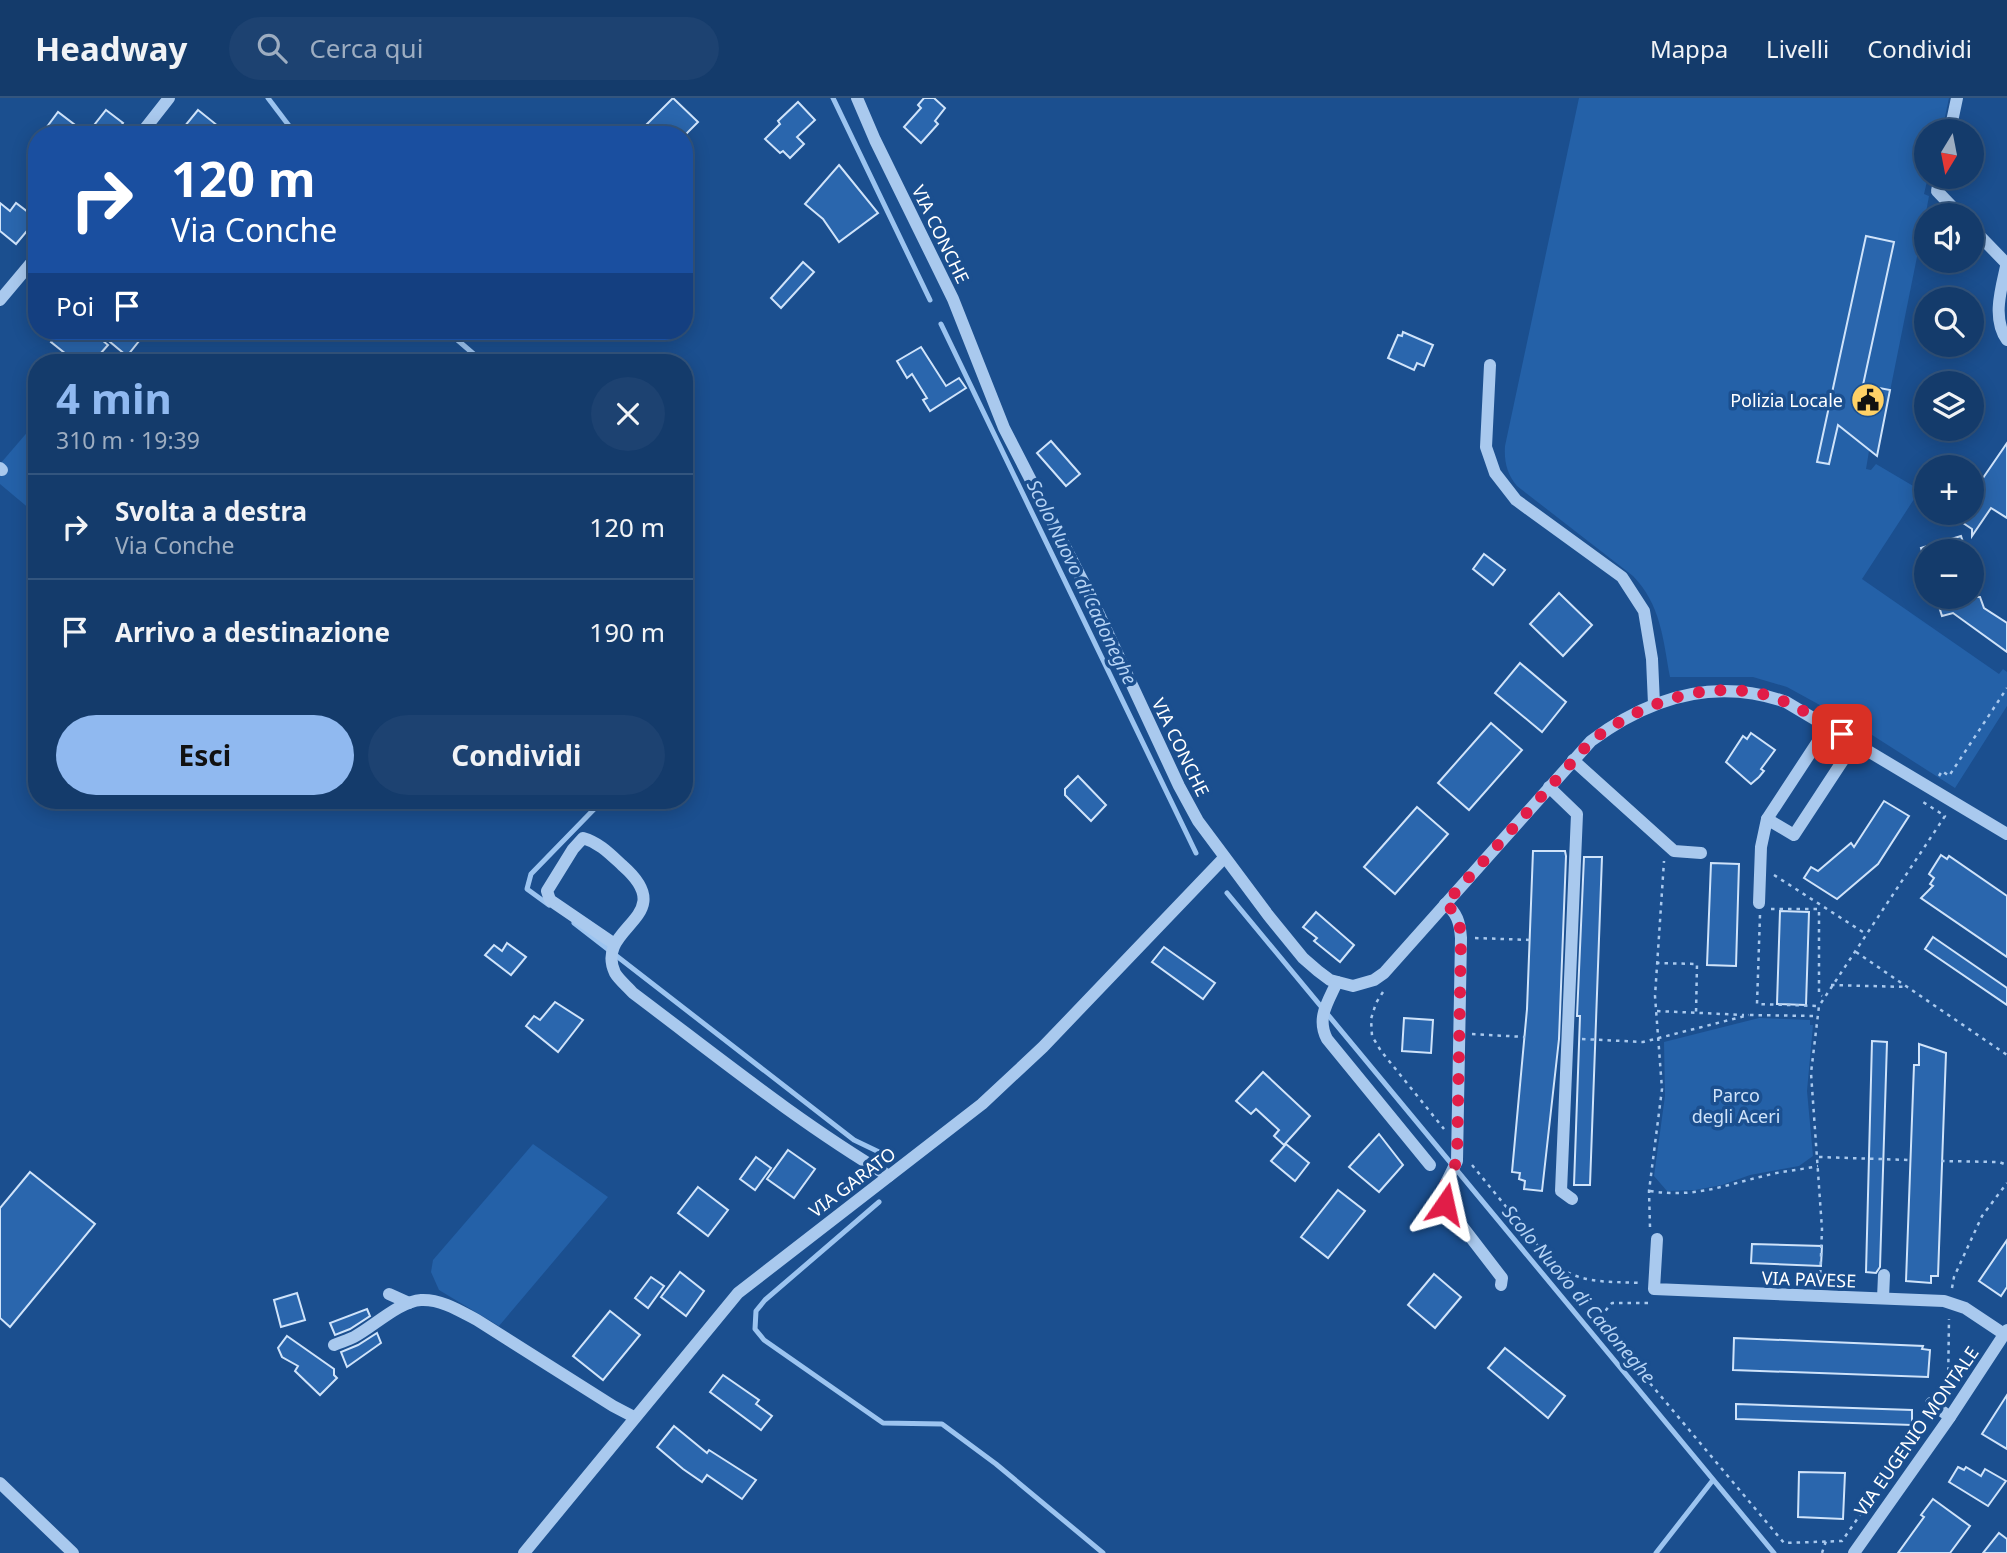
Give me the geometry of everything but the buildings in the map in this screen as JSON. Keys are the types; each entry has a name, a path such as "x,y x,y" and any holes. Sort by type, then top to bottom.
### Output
{"street":[{"path":"147,126 169,98"},
{"name":"VIA CONCHE","path":"857,98 953,299 1004,428 1091,597 1198,821 1303,958 1337,982"},
{"path":"1953,119 1957,98"},
{"path":"1937,189 1948,203"},
{"path":"1984,240 2007,263 1999,321 2007,340"},
{"path":"0,300 28,267"},
{"path":"1490,365 1486,447 1495,473 1516,500 1622,577 1644,611 1652,659 1654,704"},
{"path":"1430,1165 1327,1039 1322,1029 1322,1018 1327,1003 1337,982 1353,986 1363,985 1384,973 1573,760 1609,727 1654,704 1696,692 1752,692 1786,702 2007,834"},
{"path":"1759,903 1761,847 1768,819 1828,726"},
{"path":"1768,819 1794,835 1855,742"},
{"path":"1573,760 1674,851 1701,853"},
{"path":"1549,787 1577,814 1561,1191 1572,1199"},
{"path":"613,943 550,900 547,891 583,838 596,842 643,887 643,902 638,916 613,943 611,956 615,973 633,993 773,1100 841,1148 889,1176"},
{"name":"VIA GARATO","path":"524,1553 738,1293 982,1104 1043,1047 1224,858"},
{"path":"1445,904 1453,909 1460,924 1461,937 1457,1161 1441,1193 1445,1204 1502,1278 1501,1285"},
{"name":"VIA PAVESE","path":"1657,1239 1654,1289 1949,1302 1965,1308 2005,1332"},
{"path":"1883,1298 1884,1275"},
{"path":"389,1294 409,1303"},
{"path":"334,1345 352,1338 409,1303 421,1300 435,1302 453,1308 634,1417"},
{"name":"VIA EUGENIO MONTALE","path":"1854,1553 1950,1418 2005,1332"},
{"path":"1934,1405 1950,1418"},
{"path":"0,1483 73,1553"}],"path":[{"path":"1942,771 1949,776 2007,688"},
{"path":"1819,1296 1822,1229 1811,1073 1819,1006 1945,816 1922,803"},
{"path":"1657,1239 1648,1225 1648,1191 1662,1089 1656,964 1665,843"},
{"path":"1768,871 1821,908 1866,934"},
{"path":"1821,908 1819,994 1823,997"},
{"path":"1819,1006 1757,1004 1760,909 1821,908"},
{"path":"1461,937 1530,940"},
{"path":"1856,951 2007,1055"},
{"path":"1656,964 1697,964 1696,1014"},
{"path":"1831,985 1908,988"},
{"path":"1657,1011 1817,1016"},
{"path":"1568,1039 1643,1042 1659,1040 1749,1015"},
{"path":"1458,1034 1525,1037"},
{"path":"1819,1157 1909,1160"},
{"path":"1941,1161 1998,1162 2007,1165"},
{"path":"1648,1191 1688,1194 1765,1175 1818,1166"},
{"path":"1642,1303 1612,1303 1602,1320 1607,1332 1784,1543 1842,1541 1934,1405 1948,1389 1949,1302 1954,1277 1982,1216 2007,1183"},
{"path":"1822,1553 1826,1541"}],"green space":[{"path":"1579,98 1949,98 1945,119 1914,119 1914,189 1925,189 1924,194 1929,196 1928,203 1914,203 1914,271 1877,456 1869,451 1866,469 1871,470 1876,464 1914,486 1914,499 1862,579 1999,674 2003,669 2007,672 2007,706 1955,788 1858,726 1787,687 1753,677 1670,677 1659,623 1650,599 1642,587 1633,576 1517,486 1506,463 1505,446"},
{"path":"28,431 28,507 0,484 0,464"},
{"name":"Parco degli Aceri","path":"1759,1018 1810,1020 1810,1025 1813,1025 1807,1091 1813,1156 1799,1166 1750,1175 1722,1185 1667,1191 1654,1176 1665,1096 1664,1042"},
{"path":"533,1144 608,1197 499,1326 439,1290 431,1272 433,1260"}],"waterway":[{"path":"268,98 289,126"},
{"name":"Scolo Nuovo di Cadoneghe","path":"833,98 930,300"},
{"name":"Scolo Nuovo di Cadoneghe","path":"941,324 1196,853"},
{"path":"457,340 474,354"},
{"path":"549,905 527,889 531,874 594,809"},
{"name":"Scolo Nuovo di Cadoneghe","path":"1227,893 1774,1553"},
{"path":"574,923 854,1140 879,1152"},
{"path":"879,1202 765,1300 756,1311 755,1329 764,1340 883,1423 942,1424 996,1464 1103,1553"},
{"path":"1656,1553 1713,1480"}],"place":[{"name":"Polizia Locale","path":"1868,400"}],"route":[{"path":"1445,1204 1441,1193 1457,1161 1461,937 1460,924 1453,909 1445,904 1591,741 1609,727 1654,704 1696,692 1752,692 1786,702 1842,734"}]}
